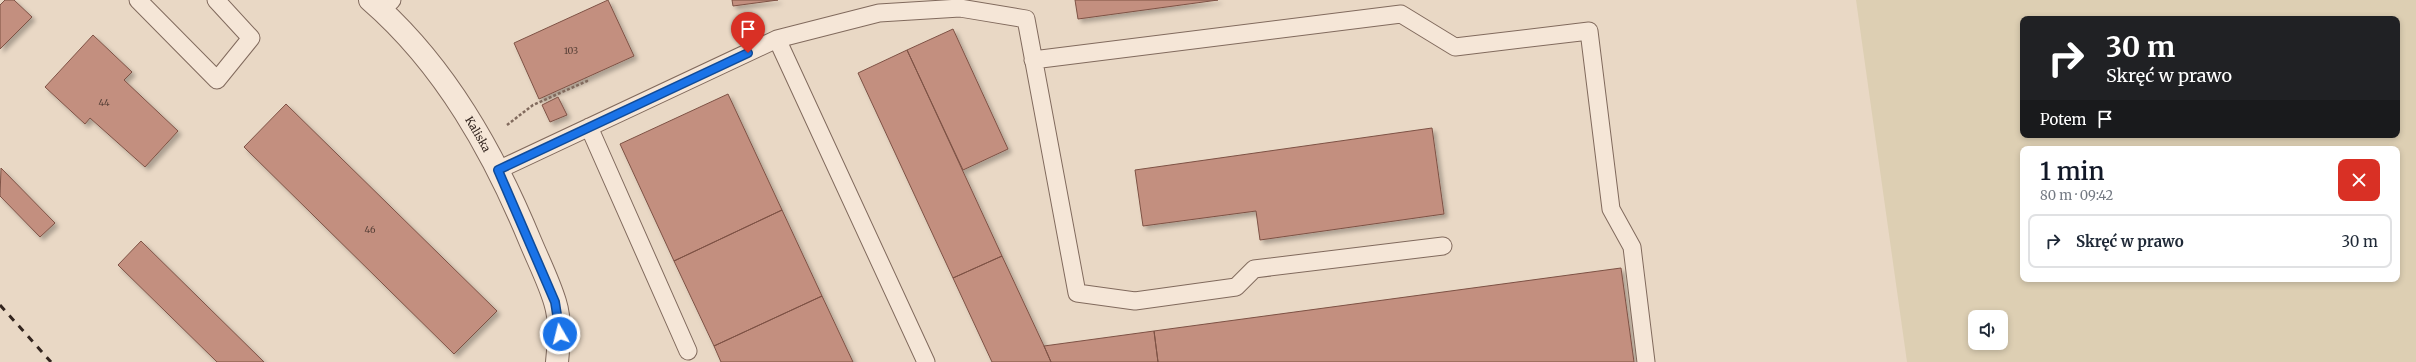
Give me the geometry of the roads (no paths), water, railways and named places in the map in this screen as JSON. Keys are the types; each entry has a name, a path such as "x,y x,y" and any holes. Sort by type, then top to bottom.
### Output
{"street":[{"name":"Kaliska","path":"382,3 447,85 485,143 555,302 560,334 557,362"}],"lane":[{"path":"138,0 217,80 250,38 216,0"},
{"path":"498,170 777,39 879,13 960,8 1026,20 1077,292 1135,301 1236,287 1254,269 1442,246"},
{"path":"1033,60 1401,14 1455,47 1589,32 1611,209 1632,247 1646,362"},
{"path":"777,39 926,362"},
{"path":"589,127 688,351"}],"railway":[{"path":"0,305 51,362"}]}
